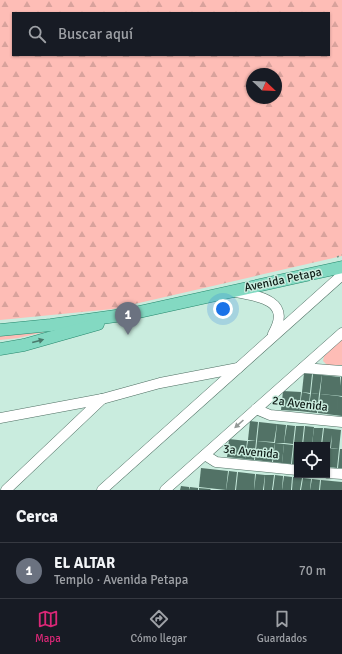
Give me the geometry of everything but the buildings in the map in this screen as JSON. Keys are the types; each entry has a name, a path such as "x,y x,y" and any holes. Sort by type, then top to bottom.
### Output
{"main road":[{"name":"Avenida Petapa","path":"0,330 51,325 130,314 342,267"},
{"name":"Avenida Petapa","path":"0,349 24,345 70,333 130,314"}],"street":[{"path":"102,490 342,275"},
{"path":"229,292 263,298 276,306 280,315 278,324 268,342"},
{"path":"165,490 342,333"},
{"path":"0,418 102,399 160,383 238,368"},
{"path":"303,368 342,371"},
{"path":"6,490 102,399"},
{"name":"2a Avenida","path":"256,408 270,415 342,422"},
{"name":"3a Avenida","path":"204,454 218,462 294,470"},
{"path":"330,473 342,474"}],"path":[{"path":"337,256 342,255"}],"green space":[{"path":"0,0 342,0 342,256 113,309 0,320"},
{"path":"53,330 18,338 0,340 0,334"},
{"path":"342,338 342,365 327,365 323,361 324,356"}],"place":[{"name":"EL ALTAR","path":"128,335"}]}
